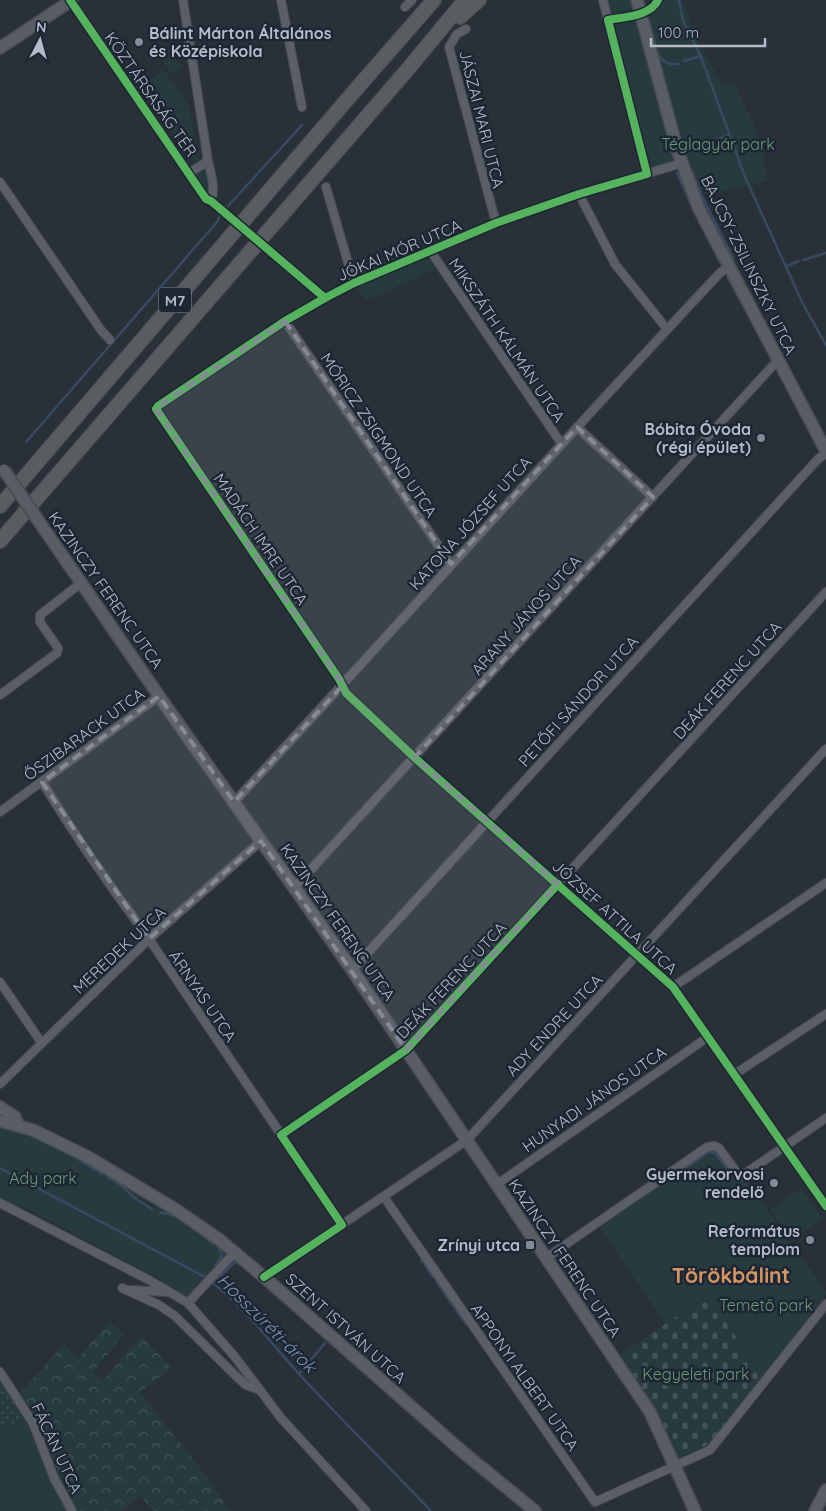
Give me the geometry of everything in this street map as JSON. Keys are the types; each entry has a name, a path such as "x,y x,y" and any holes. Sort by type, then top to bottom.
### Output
{"highway":[{"name":"M7","path":"0,506 332,116 434,0"},
{"name":"M7","path":"0,541 408,68 464,0"},
{"path":"408,68 426,56 452,25 479,0"}],"street":[{"name":"KÖZTÁRSASÁG TÉR","path":"71,0 202,194 211,201 214,195 213,182 208,161 183,0"},
{"path":"0,48 71,0"},
{"path":"282,0 302,108"},
{"path":"405,7 412,0"},
{"path":"603,0 647,174"},
{"name":"BAJCSY-ZSILINSZKY UTCA","path":"637,0 682,163 699,208 826,452"},
{"path":"640,13 654,7 658,0"},
{"name":"JÁSZAI MARI UTCA","path":"466,29 457,34 449,47 496,223"},
{"path":"189,173 208,161"},
{"name":"JÓKAI MÓR UTCA","path":"156,409 285,321 354,283 496,223 579,194 682,163"},
{"path":"0,182 110,340"},
{"name":"JÓKAI MÓR UTCA","path":"326,187 354,283"},
{"path":"579,194 616,264 667,329"},
{"path":"211,201 222,210"},
{"name":"MIKSZÁTH KÁLMÁN UTCA","path":"431,252 561,443"},
{"name":"KATONA JÓZSEF UTCA","path":"234,802 342,686 561,443 578,427 717,276 722,271 731,267"},
{"name":"MÓRICZ ZSIGMOND UTCA","path":"285,321 451,564"},
{"name":"ARANY JÁNOS UTCA","path":"294,888 778,360"},
{"name":"MADÁCH IMRE UTCA","path":"156,409 342,686"},
{"path":"578,427 653,497"},
{"name":"PETŐFI SÁNDOR UTCA","path":"352,970 826,452"},
{"name":"KAZINCZY FERENC UTCA","path":"2,467 159,696 352,970 650,1412 695,1511"},
{"path":"0,695 57,653 58,648 39,618 42,612 81,583"},
{"name":"DEÁK FERENC UTCA","path":"281,1135 406,1050 826,592"},
{"name":"JÓZSEF ATTILA UTCA","path":"342,686 346,693 415,758 673,987 826,1206"},
{"name":"ŐSZIBARACK UTCA","path":"0,812 159,696"},
{"name":"ADY ENDRE UTCA","path":"264,1277 467,1140 826,749"},
{"name":"ÁRNYAS UTCA","path":"42,782 117,896 149,940 342,1226"},
{"name":"MEREDEK UTCA","path":"0,1084 41,1042 149,940 261,841"},
{"path":"673,987 826,883"},
{"path":"0,982 41,1042"},
{"path":"735,1074 826,1014"},
{"name":"HUNYADI JÁNOS UTCA","path":"496,1185 708,1037"},
{"name":"SZENT ISTVÁN UTCA","path":"0,1107 15,1117 18,1125 61,1143 132,1182 195,1222 235,1252 458,1448 535,1511"},
{"path":"546,1258 707,1147 714,1146 718,1148 740,1177 826,1118"},
{"path":"0,1121 18,1125"},
{"name":"APPONYI ALBERT UTCA","path":"384,1197 595,1502 674,1467"},
{"path":"0,1203 188,1303 235,1357 281,1418 366,1511"},
{"path":"188,1303 235,1252"},
{"path":"170,1292 126,1290 175,1316 236,1377 246,1385 260,1390"},
{"path":"674,1467 706,1452 713,1446 826,1304"},
{"name":"FÁCÁN UTCA","path":"0,1372 33,1423 54,1478 72,1511"},
{"path":"815,1511 826,1490"}],"highlighted area":[{"path":"285,321 451,564 577,427 653,497 415,757 558,884 406,1050 261,841 149,939 42,782 159,696 234,802 343,685 156,409 158,406"}],"green space":[{"name":"Téglagyár park","path":"602,0 637,0 640,13 658,0 683,0 697,40 722,84 734,82 762,143 767,181 705,195 682,163 647,174"},
{"path":"169,49 182,68 172,74 159,56"},
{"path":"164,70 188,105 169,118 146,83"},
{"path":"189,106 199,160 194,163 165,122"},
{"path":"206,167 208,169 210,194 206,194 193,173"},
{"path":"422,260 432,260 437,268 366,301 356,287"},
{"name":"Ady park","path":"0,1126 32,1134 75,1156 112,1179 117,1180 140,1196 139,1198 155,1208 157,1206 172,1212 225,1249 226,1257 191,1296 184,1296 160,1282 161,1279 21,1206 19,1209 0,1198"},
{"name":"Temető park","path":"713,1149 718,1152 738,1181 745,1176 786,1237 826,1291 826,1295 762,1379 710,1295 665,1324 598,1225 707,1150"},
{"path":"801,1188 823,1219 792,1240 770,1210"},
{"name":"Kegyeleti park","path":"710,1294 762,1379 709,1444 678,1459 656,1412 621,1354"},
{"path":"109,1322 124,1334 93,1372 102,1381 141,1336 172,1368 140,1392 197,1464 231,1511 154,1511 140,1496 122,1511 77,1511 63,1487 40,1425 18,1395 64,1344 78,1358"},
{"path":"0,1369 28,1419 0,1429"},
{"path":"28,1419 68,1511 0,1511 0,1429"}],"waterway":[{"name":"Hosszúréti-árok","path":"679,0 683,21 701,57 745,177 803,304 826,345"},
{"path":"650,23 656,51 660,57 670,64 678,64"},
{"path":"684,61 700,56"},
{"path":"227,207 302,125"},
{"path":"691,151 728,135"},
{"path":"691,169 701,194 733,258"},
{"path":"677,173 694,211"},
{"path":"26,442 217,222 221,213"},
{"path":"703,229 720,262"},
{"path":"803,260 826,253"},
{"path":"787,266 799,261"},
{"path":"728,278 738,296"},
{"path":"643,1196 709,1152 715,1153 730,1172"},
{"path":"75,1157 102,1174"},
{"name":"Hosszúréti-árok","path":"0,1168 205,1277 218,1287 243,1310 298,1373 431,1511"},
{"path":"107,1177 121,1185 137,1200"},
{"path":"139,1201 152,1209"},
{"path":"161,1213 167,1213 181,1220 214,1244"},
{"path":"218,1247 222,1254"},
{"path":"216,1265 222,1256"},
{"path":"214,1283 237,1260"},
{"path":"425,1265 433,1277"},
{"path":"436,1281 466,1324"},
{"path":"299,1374 325,1343"}],"cycle path":[{"path":"70,0 206,199 211,201 325,298"},
{"path":"658,0 643,13 608,20 647,174 579,194 496,223 354,283 285,321 156,409 339,679 346,693 415,758 673,987 826,1206"},
{"path":"264,1277 342,1225 281,1135 406,1050 558,884"}],"place":[{"name":"Bálint Márton Általános és Középiskola","path":"139,42"},
{"name":"Bóbita Óvoda (régi épület)","path":"761,438"},
{"name":"Gyermekorvosi rendelő","path":"774,1183"},
{"name":"Református templom","path":"810,1240"},
{"name":"Zrínyi utca","path":"530,1245"}],"district":[{"name":"Törökbálint","path":"731,1275"}]}
